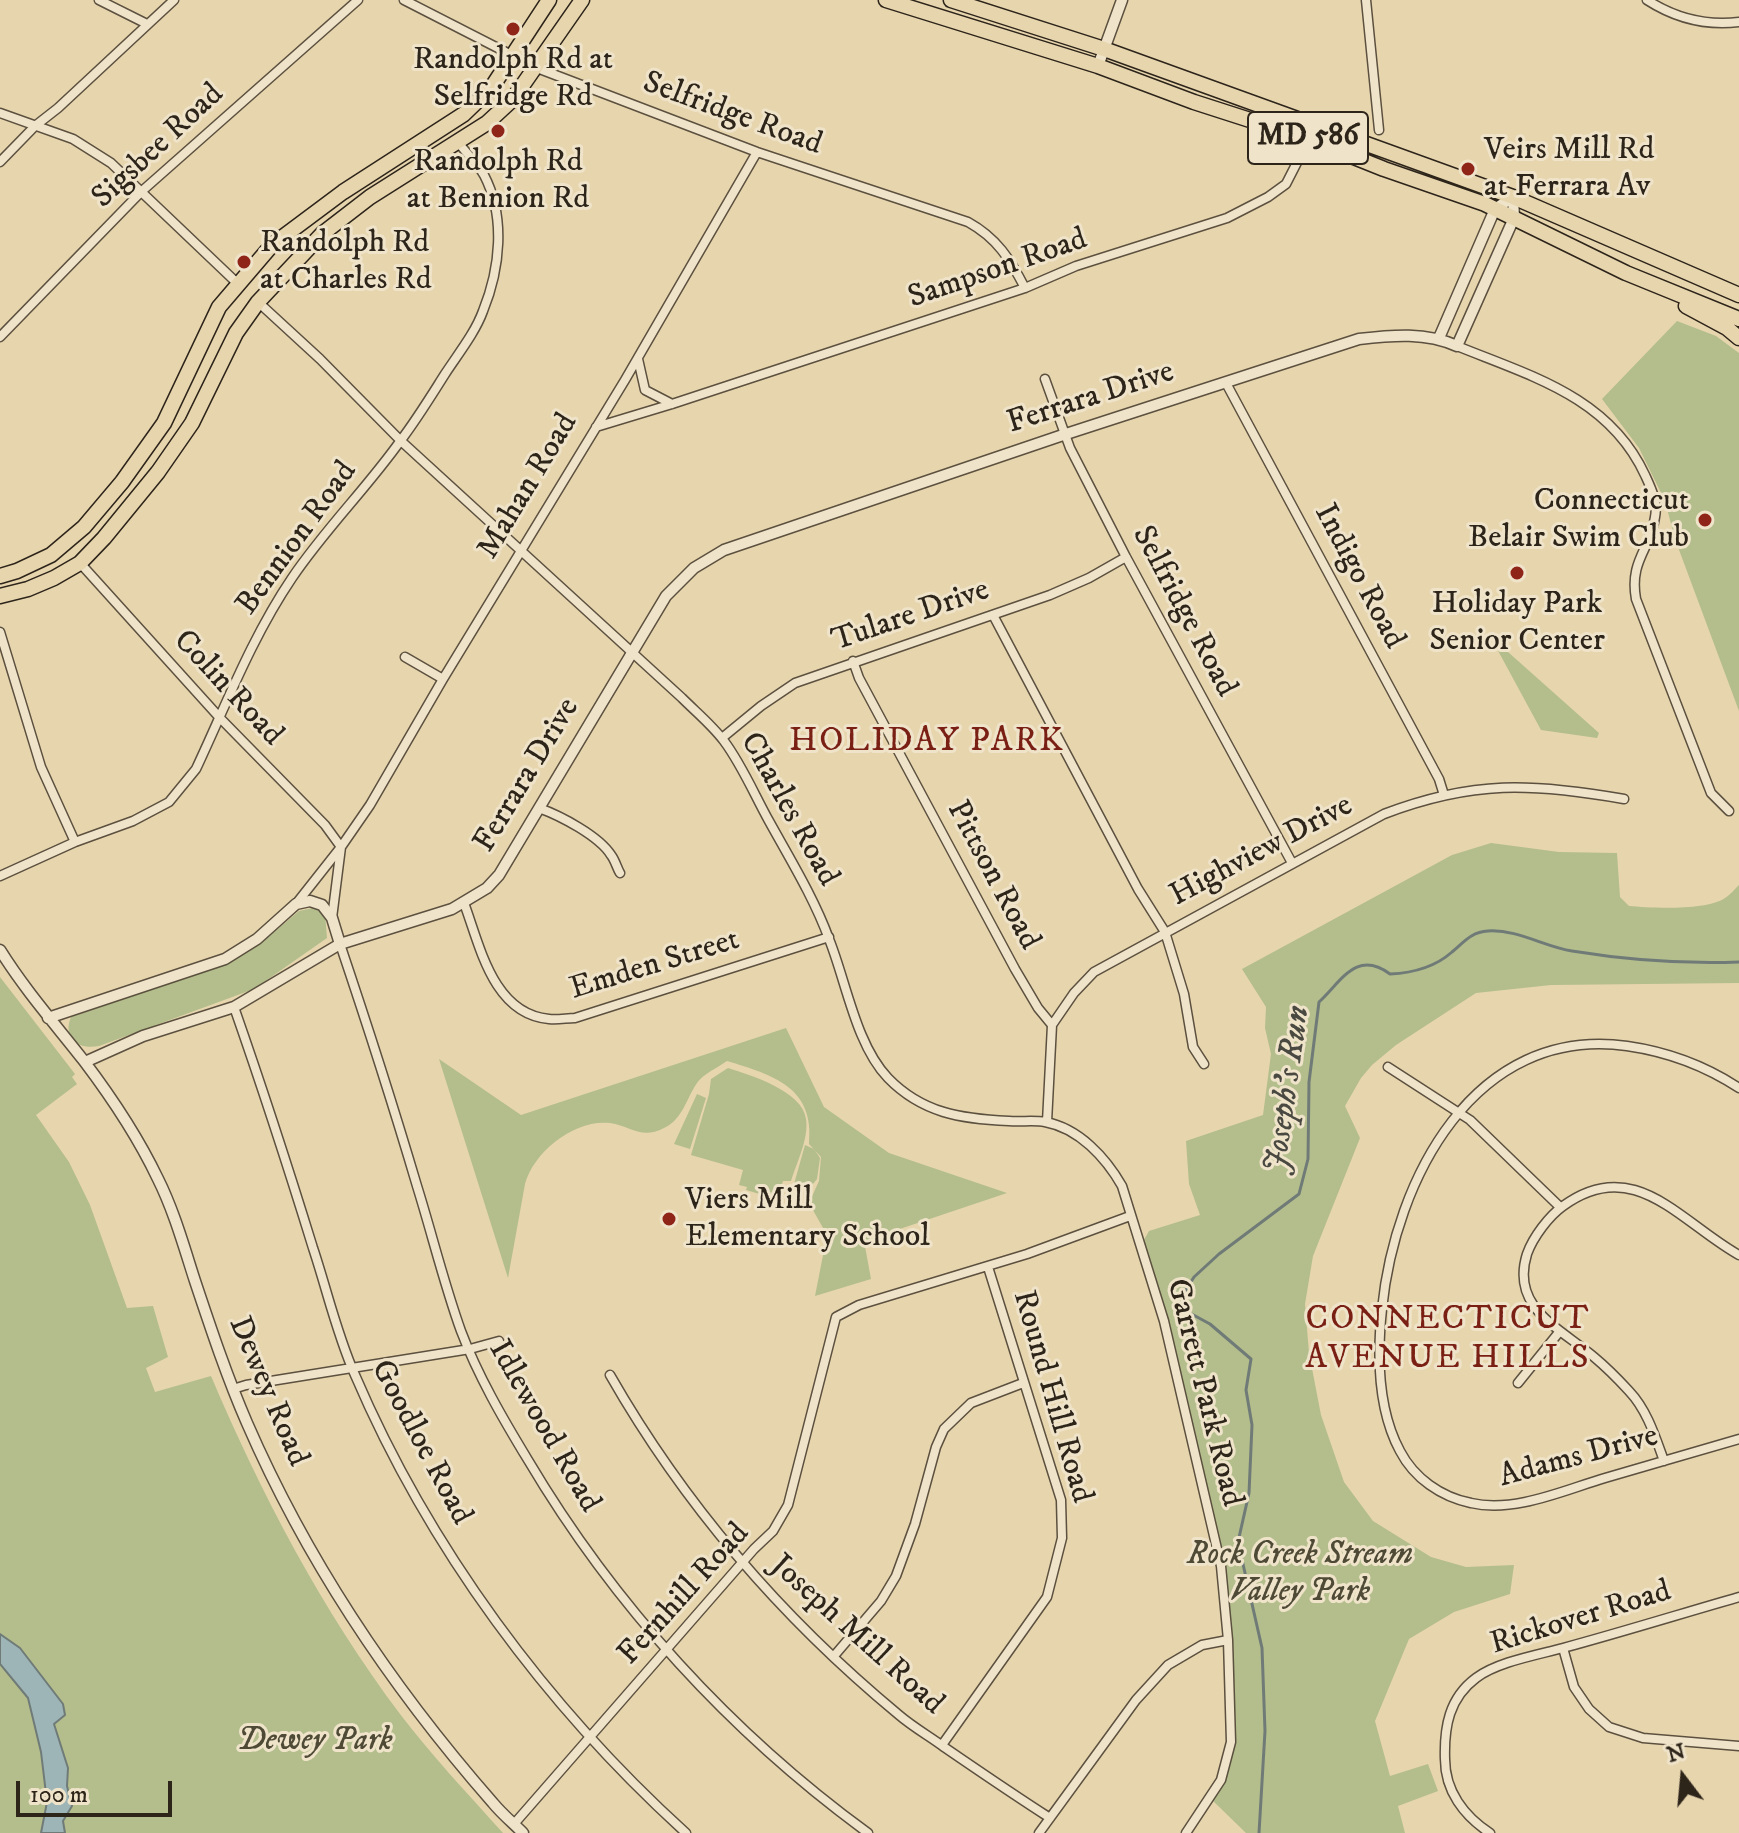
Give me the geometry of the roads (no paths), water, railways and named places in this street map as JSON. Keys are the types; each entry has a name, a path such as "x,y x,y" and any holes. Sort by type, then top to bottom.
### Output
{"main road":[{"path":"0,576 51,555 84,527 122,482 164,423 219,307 272,245 343,192 464,114 492,87 549,0"},
{"path":"0,596 41,584 80,563 158,472 192,423 236,333 258,302 322,234 370,197 487,123 513,99 582,0"},
{"name":"MD 586","path":"886,0 1098,66 1194,102 1309,139 1495,209 1626,273 1739,319"},
{"name":"MD 586","path":"951,0 1104,49 1513,197 1739,295"},
{"path":"1626,273 1727,328 1739,338"}],"street":[{"path":"99,0 147,24"},
{"path":"0,162 35,126 174,0"},
{"name":"Sigsbee Road","path":"0,337 142,191 358,0"},
{"name":"Selfridge Road","path":"404,0 537,68 757,152 968,222 985,232 1007,253 1025,288"},
{"path":"1098,66 1122,0"},
{"path":"1366,0 1379,130"},
{"path":"1647,0 1686,19 1725,24 1739,22"},
{"path":"0,113 73,139 111,163 237,283"},
{"name":"Sampson Road","path":"595,427 1025,288 1076,266 1227,218 1286,184 1309,139"},
{"name":"Bennion Road","path":"0,876 75,842 133,821 169,802 196,769 262,627 291,579 324,533 401,441 483,314 496,271 498,226 483,173 458,142"},
{"name":"Mahan Road","path":"48,1018 225,959 257,939 296,904 370,805 638,358 757,152"},
{"path":"1439,338 1495,209 1513,197"},
{"path":"1457,346 1514,218 1513,197"},
{"name":"Charles Road","path":"258,302 401,441 504,533 722,738 805,887 829,937 866,1046 883,1073 901,1091 923,1106 941,1113 1005,1121 1047,1122 1079,1137 1101,1155 1122,1186 1130,1216"},
{"name":"Ferrara Drive","path":"340,944 452,909 487,888 499,875 666,596 694,568 724,550 1359,339 1394,335 1439,338 1588,405 1615,427 1641,466 1655,501 1655,517 1636,566 1633,582 1636,599 1711,793 1729,811"},
{"path":"638,358 645,390 672,404"},
{"name":"Selfridge Road","path":"1045,379 1063,435 1292,863"},
{"name":"Indigo Road","path":"1226,383 1432,766 1444,795"},
{"name":"Tulare Drive","path":"722,738 795,683 993,615 1089,578 1126,557"},
{"name":"Colin Road","path":"80,563 220,718 325,825 341,847"},
{"path":"993,615 1138,889 1165,932 1184,994 1193,1047 1204,1064"},
{"path":"0,632 33,747 75,842"},
{"path":"405,657 443,679"},
{"name":"Pittson Road","path":"853,661 859,678 1015,969 1052,1025"},
{"name":"Highview Drive","path":"1052,1025 1074,993 1094,972 1384,814 1444,795 1481,788 1562,788 1624,799"},
{"path":"539,808 555,814 600,843 611,855 620,873"},
{"name":"Mahan Road","path":"340,944 332,918 341,847"},
{"path":"296,904 310,901 322,905 332,918"},
{"name":"Emden Street","path":"464,903 492,978 505,996 525,1012 548,1019 575,1018 603,1010 829,937"},
{"path":"85,1062 143,1036 234,1007 340,944"},
{"name":"Idlewood Road","path":"340,944 461,1331 502,1417 545,1489 598,1567 667,1651 734,1721 821,1799 868,1833"},
{"name":"Dewey Road","path":"0,950 31,998 85,1062 132,1129 159,1180 248,1425 290,1508 355,1622 435,1735 495,1807 523,1833"},
{"name":"Goodloe Road","path":"234,1007 352,1368 393,1455 460,1567 519,1653 590,1738 686,1833"},
{"path":"1047,1122 1052,1025"},
{"name":"Adams Drive","path":"1739,1088 1690,1061 1659,1051 1598,1042 1574,1045 1530,1058 1488,1083 1458,1112 1431,1151 1409,1195 1394,1238 1385,1280 1380,1335 1381,1376 1392,1434 1401,1453 1429,1486 1468,1503 1512,1505 1739,1439"},
{"path":"1388,1067 1470,1120 1560,1207"},
{"path":"1664,1461 1649,1419 1630,1392 1532,1305 1523,1267 1531,1243 1560,1207 1583,1193 1610,1186 1635,1188 1651,1194 1739,1255"},
{"path":"988,1267 1130,1216"},
{"name":"Garrett Park Road","path":"1130,1216 1164,1321 1202,1478 1221,1566 1228,1640 1231,1742 1221,1780 1186,1833"},
{"name":"Fernhill Road","path":"514,1824 773,1531 788,1505 836,1317 859,1305 988,1267"},
{"name":"Round Hill Road","path":"942,1745 1047,1597 1062,1538 1061,1500 988,1267"},
{"path":"1518,1383 1560,1331"},
{"path":"233,1389 470,1349 499,1341"},
{"name":"Joseph Mill Road","path":"610,1375 643,1433 743,1565 800,1626 901,1717 1050,1818"},
{"path":"834,1656 881,1601 896,1576 944,1429 971,1403 1023,1383"},
{"name":"Rickover Road","path":"1490,1833 1464,1812 1454,1797 1445,1766 1444,1730 1450,1710 1465,1688 1478,1676 1521,1659 1739,1597"},
{"path":"1039,1833 1136,1700 1168,1665 1202,1645 1228,1640"},
{"path":"1563,1648 1574,1687 1589,1709 1609,1727 1643,1738 1739,1746"}],"water":[{"path":"0,1634 20,1648 63,1704 65,1715 54,1724 68,1768 67,1786 72,1806 63,1821 65,1833 41,1833 47,1802 41,1752 28,1698 0,1664"}],"waterway":[{"name":"Joseph's Run","path":"1259,1833 1265,1731 1262,1648 1238,1542 1249,1493 1252,1425 1246,1390 1251,1359 1210,1324 1186,1311 1184,1293 1194,1277 1219,1254 1299,1194 1308,1159 1309,1082 1319,1002 1342,978 1358,967 1378,967 1390,974 1415,971 1438,962 1472,935 1488,931 1510,933 1562,949 1613,957 1676,962 1739,962"}],"place":[{"name":"Randolph Rd at Selfridge Rd","path":"513,29"},
{"name":"Randolph Rd at Bennion Rd","path":"498,131"},
{"name":"Veirs Mill Rd at Ferrara Av","path":"1468,169"},
{"name":"Randolph Rd at Charles Rd","path":"244,262"},
{"name":"Connecticut Belair Swim Club","path":"1705,520"},
{"name":"Holiday Park Senior Center","path":"1517,573"},
{"name":"Viers Mill Elementary School","path":"669,1219"}],"district":[{"name":"HOLIDAY PARK","path":"927,743"},
{"name":"CONNECTICUT AVENUE HILLS","path":"1448,1340"}],"park label":[{"name":"Rock Creek Stream Valley Park","path":"1300,1574"},
{"name":"Dewey Park","path":"315,1742"}]}
